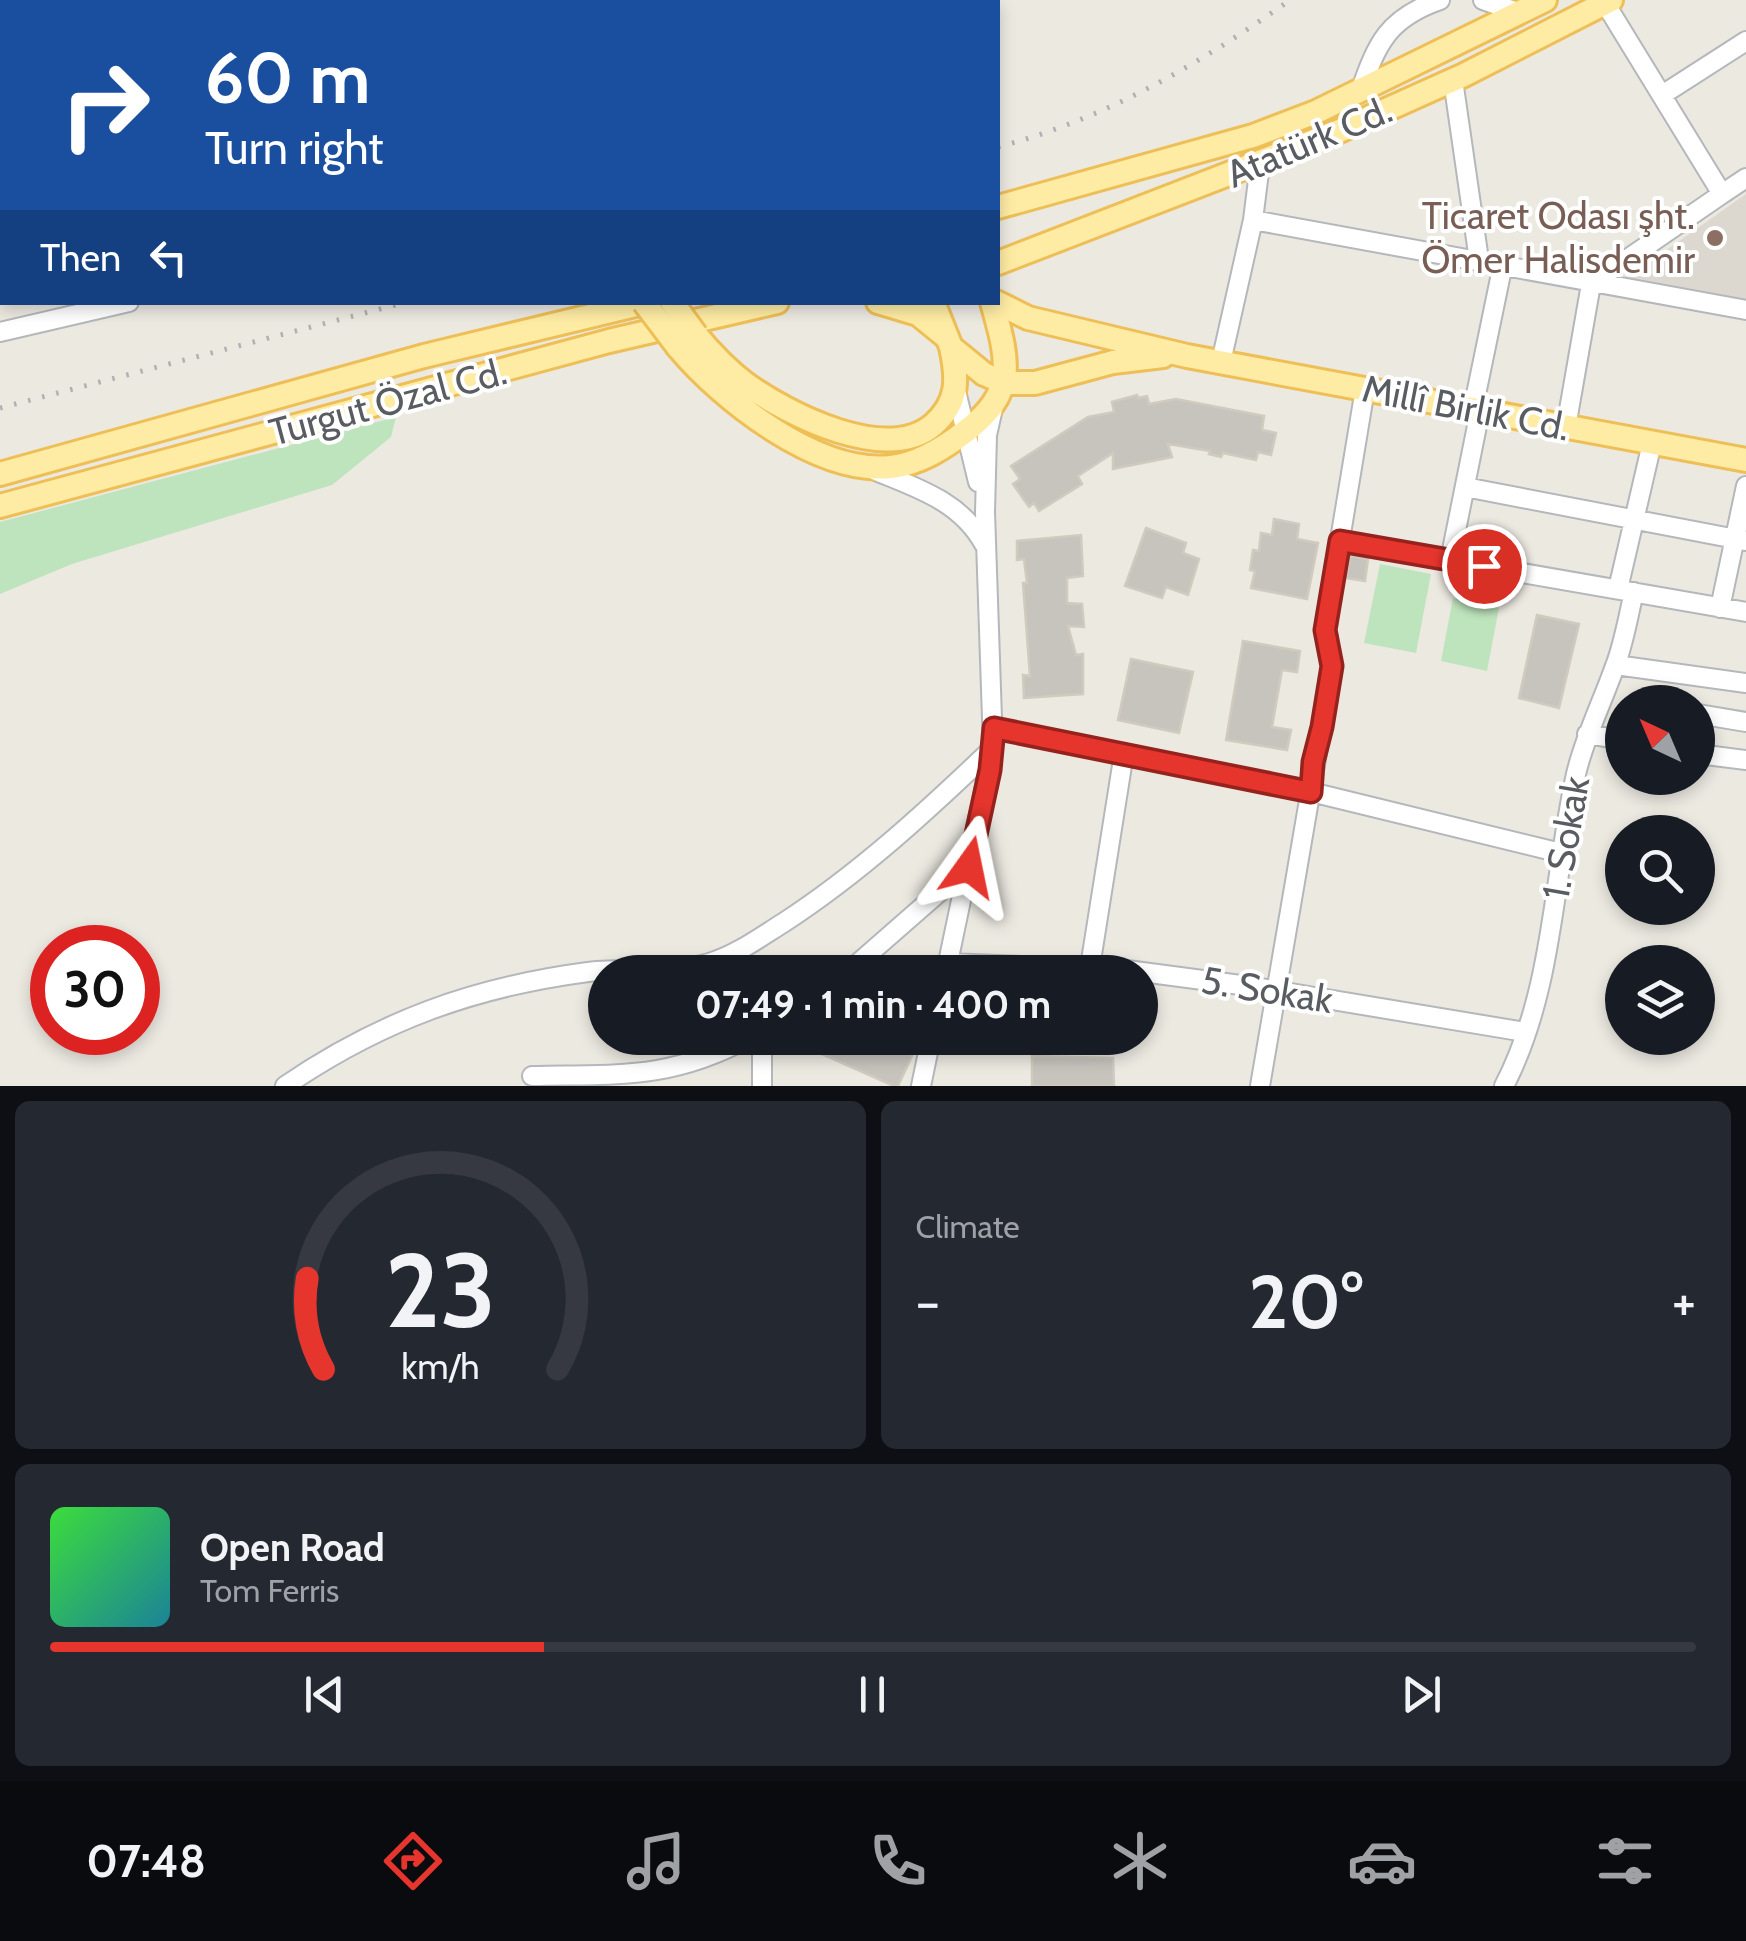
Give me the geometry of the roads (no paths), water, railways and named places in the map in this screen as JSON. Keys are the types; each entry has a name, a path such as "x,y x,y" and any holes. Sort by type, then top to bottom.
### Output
{"main road":[{"name":"Atatürk Cd.","path":"1000,206 1252,136 1360,92 1546,0"},
{"name":"Atatürk Cd.","path":"1000,262 1260,164 1453,80 1608,2"},
{"name":"Turgut Özal Cd.","path":"0,474 424,356 634,305"},
{"path":"649,305 687,341 764,396 844,431 869,439 896,441 966,425"},
{"path":"673,305 687,341 711,384 744,412 792,439 861,466 890,467 916,462 966,425 1000,392 1004,346 995,305"},
{"name":"Turgut Özal Cd.","path":"0,506 609,342 764,305"},
{"path":"888,305 918,314 1000,392"},
{"path":"934,305 949,342 966,425"},
{"name":"Millî Birlik Cd.","path":"1000,305 1028,318 1187,356 1746,460"},
{"name":"Millî Birlik Cd.","path":"1000,392 1137,358 1187,356"}],"street":[{"path":"1360,92 1375,49 1393,24 1417,8 1440,0"},
{"path":"1483,0 1520,13"},
{"path":"1608,2 1722,194"},
{"path":"1662,95 1746,41"},
{"path":"1453,80 1478,260"},
{"path":"1221,362 1253,220 1260,164"},
{"path":"1566,426 1592,284 1746,178"},
{"path":"1253,220 1746,310"},
{"path":"1450,560 1504,264"},
{"path":"0,332 39,312 102,305"},
{"path":"1260,1086 1332,666 1325,630 1364,389"},
{"path":"950,955 994,728 985,512 966,425"},
{"path":"1634,520 1652,443"},
{"path":"861,466 950,505 972,525 987,549"},
{"path":"1720,608 1741,540 1746,486"},
{"path":"1465,487 1741,540"},
{"name":"1. Sokak","path":"1504,1086 1525,1032 1546,958 1561,853 1587,734 1616,665 1634,520"},
{"path":"1340,541 1746,612"},
{"path":"1616,665 1746,683"},
{"path":"1600,699 1605,700"},
{"path":"1715,717 1746,722"},
{"path":"994,728 1311,792 1561,853"},
{"path":"1587,734 1605,737"},
{"path":"285,1086 375,1031 493,988 599,971 672,970 710,962 747,947 880,851 993,748"},
{"path":"1092,955 1124,753"},
{"path":"1715,756 1746,760"},
{"path":"871,955 969,867"},
{"name":"5. Sokak","path":"1158,976 1274,990 1525,1032"},
{"path":"532,1076 596,1080 676,1068 713,1055"},
{"path":"762,1055 762,1086"},
{"path":"920,1086 927,1055"}],"railway":[{"path":"1000,146 1076,121 1150,87 1290,0"},
{"path":"0,408 395,305"}],"place":[{"name":"Ticaret Odası şht. Ömer Halisdemir","path":"1715,238"}]}
